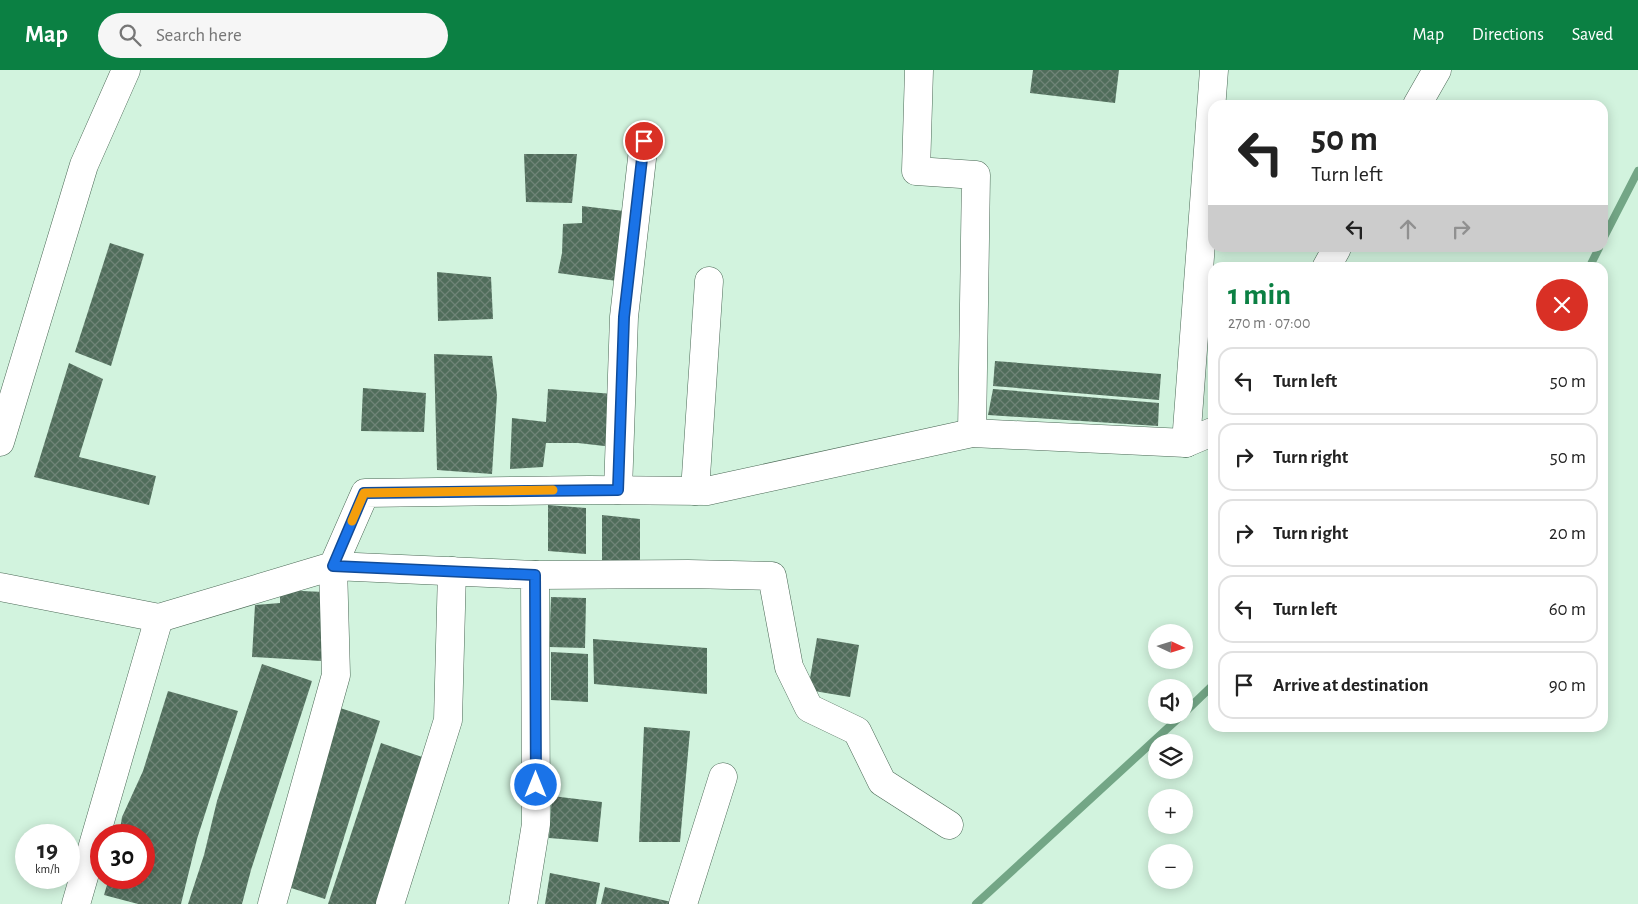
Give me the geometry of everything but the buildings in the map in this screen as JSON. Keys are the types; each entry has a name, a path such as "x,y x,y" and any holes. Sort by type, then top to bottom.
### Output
{"street":[{"path":"0,442 84,165 126,70"},
{"path":"919,70 916,171 976,176 972,433"},
{"path":"1212,100 1214,70"},
{"path":"1420,100 1437,70"},
{"path":"618,490 624,317 644,141"},
{"path":"1186,443 1208,150"},
{"path":"695,491 709,281"},
{"path":"272,904 336,674 333,566 364,493 618,490 707,491 972,433 1186,443 1208,434"},
{"path":"0,586 159,618 333,566 535,575 688,574 772,576 789,667 809,708 857,731 882,782 949,825"},
{"path":"390,904 448,720 452,571"},
{"path":"523,904 536,824 535,575"},
{"path":"76,904 159,618"},
{"path":"683,904 723,777"}],"waterway":[{"path":"1608,229 1638,171"},
{"path":"1592,262 1597,252"},
{"path":"1193,704 1208,690"},
{"path":"976,904 1172,724"}],"slow traffic":[{"path":"352,521 364,493 553,490"}],"route":[{"path":"536,785 535,575 333,566 364,493 618,490 624,317 644,141"}]}
